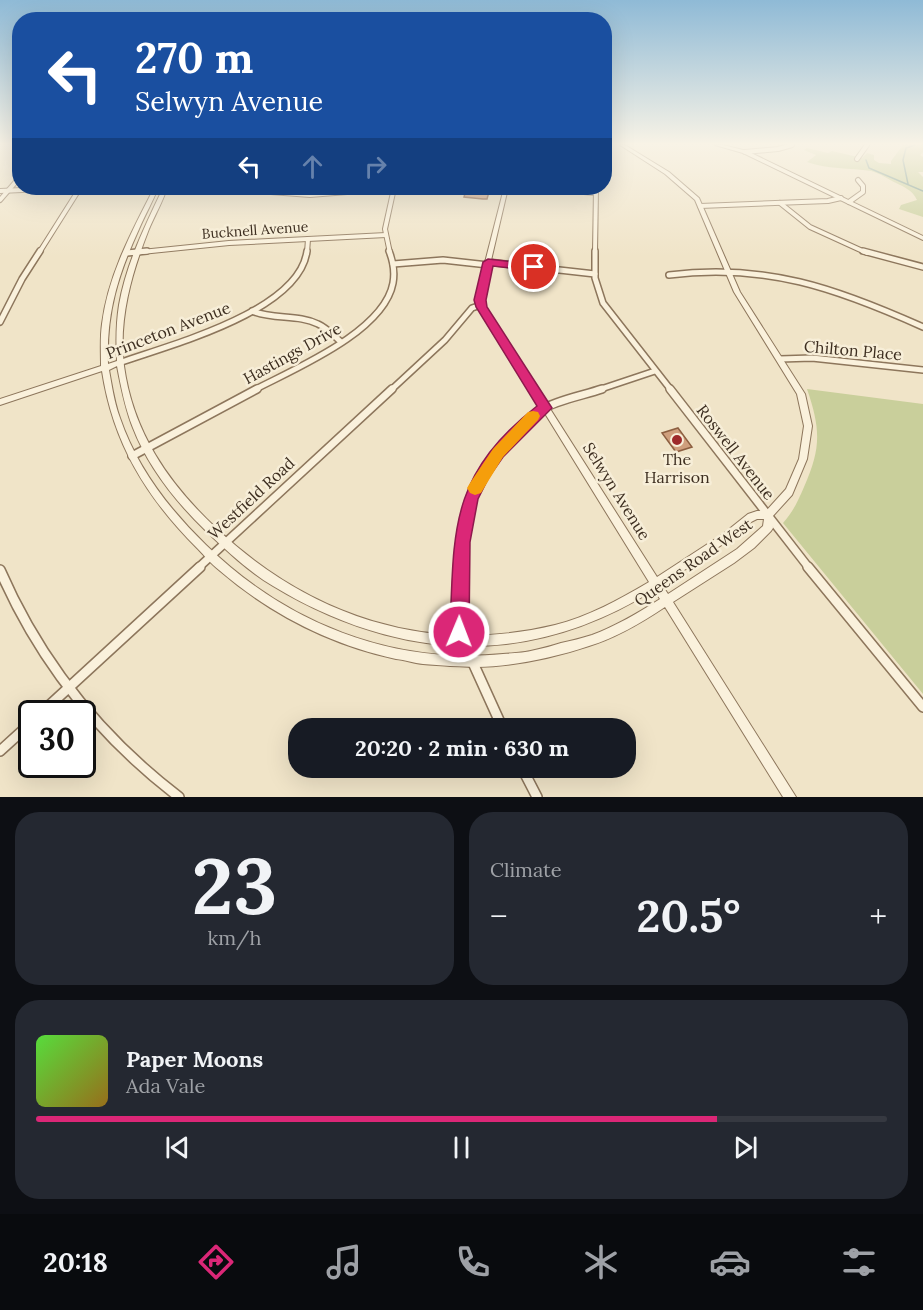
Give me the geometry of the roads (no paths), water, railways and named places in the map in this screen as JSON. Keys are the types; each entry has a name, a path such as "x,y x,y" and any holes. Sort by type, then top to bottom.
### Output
{"street":[{"path":"679,182 694,196 700,206 745,308 801,394 808,431 802,460 792,487 768,516"},
{"path":"807,182 923,238"},
{"path":"849,202 863,192 864,186 860,182"},
{"path":"0,200 12,186"},
{"path":"0,191 12,191"},
{"path":"0,322 24,275 75,195"},
{"name":"Queens Road West","path":"153,195 127,253 108,307 104,343 105,368 116,418 132,456 165,508 211,556 272,604 306,625 329,635 401,656 472,662 525,657 576,645 619,628 667,601 753,542 768,528 768,516 762,513 753,514 729,535 656,584 607,611 555,630 497,640 462,640 403,635 338,616 279,585 224,543 179,495 147,447 130,408 119,363 118,333 121,304 138,252 162,195"},
{"name":"Hastings Drive","path":"132,456 341,342 366,323 383,305 392,286 393,264 386,235 387,215 393,195"},
{"path":"481,305 488,263 504,195"},
{"name":"Roswell Avenue","path":"596,195 595,274 596,287 603,303 768,516 923,707"},
{"path":"700,206 840,198"},
{"path":"780,203 794,218 819,233 863,250 923,267"},
{"name":"Bucknell Avenue","path":"127,253 229,243 386,235"},
{"name":"Princeton Avenue","path":"0,402 119,363 252,311 284,291 298,276 306,261 308,239"},
{"path":"393,264 443,261 488,263 595,274"},
{"path":"669,275 695,271 727,271 770,274 815,283 860,299 923,327"},
{"name":"Selwyn Avenue","path":"481,305 790,797"},
{"name":"Westfield Road","path":"55,700 447,338 472,308 481,305"},
{"path":"252,311 265,316 314,322 341,342"},
{"name":"Chilton Place","path":"780,359 812,358 923,370"},
{"path":"498,718 459,630 462,542 471,499 483,472 526,423 545,408 655,370"},
{"path":"0,570 23,620 68,688 106,732 147,772 178,797"},
{"path":"0,751 18,735"},
{"path":"527,778 537,797"}],"waterway":[{"path":"902,182 923,191"}],"place":[{"name":"The Harrison","path":"677,440"}]}
